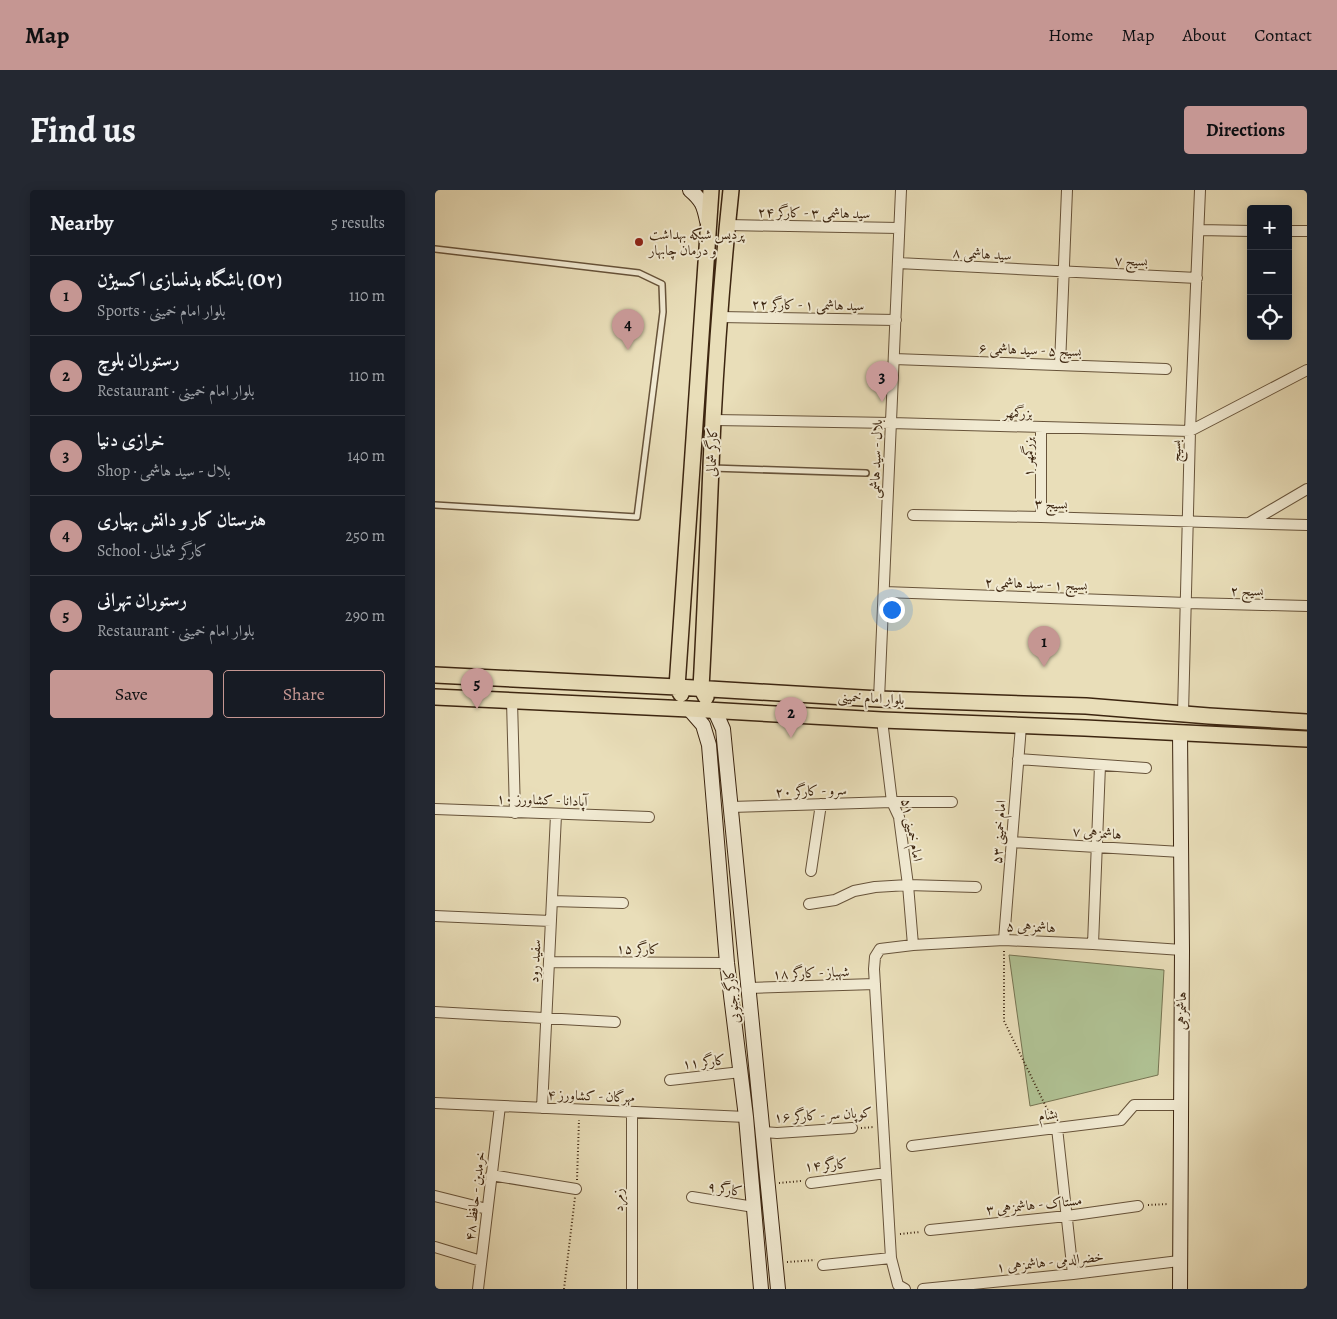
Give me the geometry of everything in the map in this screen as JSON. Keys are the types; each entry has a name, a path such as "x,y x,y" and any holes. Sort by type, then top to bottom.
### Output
{"main road":[{"path":"690,190 704,206 708,224"},
{"name":"کارگر شمالی","path":"677,687 711,190"},
{"name":"کارگر شمالی","path":"701,688 713,420 731,190"},
{"path":"683,596 688,606 693,608 699,607 706,599"},
{"name":"بلوار امام خمینی","path":"435,675 879,699 1086,706 1307,722"},
{"path":"677,687 689,709"},
{"path":"701,688 715,710"},
{"name":"بلوار امام خمینی","path":"435,698 1307,738"},
{"name":"کارگر جنوبی","path":"689,709 703,725 709,745 727,963 746,1117 761,1289"},
{"name":"کارگر جنوبی","path":"715,710 723,729 778,1289"},
{"name":"هاشمزهی","path":"1180,732 1182,950 1180,1289"},
{"path":"727,963 746,962"}],"street":[{"name":"بلال - سید هاشمی","path":"879,699 901,190"},
{"path":"1060,365 1067,190"},
{"name":"بسیج","path":"1183,714 1190,431 1200,190"},
{"name":"سید هاشمی ۳ - کارگر ۲۴","path":"727,225 899,228"},
{"path":"1199,230 1247,231"},
{"path":"1292,231 1307,231"},
{"name":"سید هاشمی ۸","path":"898,263 1064,272"},
{"name":"بسیج ۷","path":"1064,272 1197,278"},
{"name":"سید هاشمی ۱ - کارگر ۲۲","path":"720,318 895,320"},
{"name":"بسیج ۵ - سید هاشمی ۶","path":"894,359 1165,369"},
{"name":"بزرگمهر","path":"713,420 1190,431 1307,370"},
{"name":"بزرگمهر ۱","path":"1041,427 1041,517"},
{"path":"1248,523 1307,490"},
{"name":"بسیج ۳","path":"913,515 1307,525"},
{"name":"بسیج ۱ - سید هاشمی ۲","path":"884,592 1187,603"},
{"name":"بسیج ۲","path":"1187,603 1307,606"},
{"path":"512,701 515,813"},
{"name":"امام خمینی ۵۱","path":"882,720 892,802 899,817 908,885 913,945"},
{"name":"امام خمینی ۵۳","path":"1004,940 1021,726"},
{"path":"1018,759 1146,768"},
{"path":"1093,944 1100,765"},
{"name":"سرو - کارگر ۲۰","path":"731,807 952,802"},
{"path":"811,871 821,804"},
{"name":"آپادانا - کشاورز ۱۰","path":"435,810 649,817"},
{"name":"سفید رود","path":"542,1108 556,815"},
{"name":"هاشمزهی ۷","path":"1012,842 1181,852"},
{"path":"809,904 835,900 854,891 875,887 908,885 976,887"},
{"path":"552,901 623,903"},
{"path":"435,916 551,922"},
{"name":"هاشمزهی ۵","path":"875,984 875,957 881,949 913,945 1004,940 1182,950"},
{"name":"کارگر ۱۵","path":"549,962 727,963"},
{"path":"875,984 891,1258 902,1287"},
{"name":"شهباز - کارگر ۱۸","path":"749,988 875,984"},
{"path":"435,1012 615,1022"},
{"name":"کارگر ۱۱","path":"670,1080 741,1072"},
{"name":"مهرگان - کشاورز ۴","path":"435,1103 746,1117"},
{"name":"بشام","path":"913,1146 1121,1120 1134,1105 1181,1105"},
{"name":"خرمدین - حافظ ۴۸","path":"478,1289 500,1106"},
{"name":"زمرد","path":"632,1112 632,1289"},
{"name":"کوپان سر - کارگر ۱۶","path":"763,1132 777,1133 852,1128"},
{"path":"1057,1128 1073,1274"},
{"name":"کارگر ۱۴","path":"811,1183 886,1173"},
{"path":"491,1175 576,1189"},
{"path":"435,1196 487,1209"},
{"name":"کارگر ۹","path":"692,1197 754,1207"},
{"name":"مستاک - هاشمزهی ۳","path":"930,1230 1067,1216 1138,1206"},
{"path":"435,1247 481,1261"},
{"path":"823,1265 891,1258"},
{"name":"خضرالدمی - هاشمزهی ۱","path":"923,1289 996,1285 1179,1261"},
{"path":"478,1289 484,1289"}],"lane":[{"path":"435,249 639,273 663,284 663,312 637,517 435,505"},
{"path":"711,468 866,473"}],"path":[{"path":"1004,940 1004,1021 1057,1128"},
{"name":"کوپان سر - کارگر ۱۶","path":"852,1128 884,1126"},
{"name":"کارگر ۱۴","path":"768,1184 805,1181 811,1183"},
{"path":"1138,1206 1181,1203"},
{"path":"890,1235 930,1230"},
{"path":"776,1263 821,1259 823,1265"}],"green space":[{"path":"1009,955 1164,970 1158,1075 1030,1106"}],"place":[{"name":"پردیس شبکه بهداشت و درمان چابهار","path":"639,242"},
{"name":"هنرستان کار و دانش بهیاری","path":"628,350"},
{"name":"خرازی دنیا","path":"882,402"},
{"name":"باشگاه بدنسازی اکسیژن (O۲)","path":"1044,667"},
{"name":"رستوران تهرانی","path":"477,709"},
{"name":"رستوران بلوچ","path":"791,738"}]}
